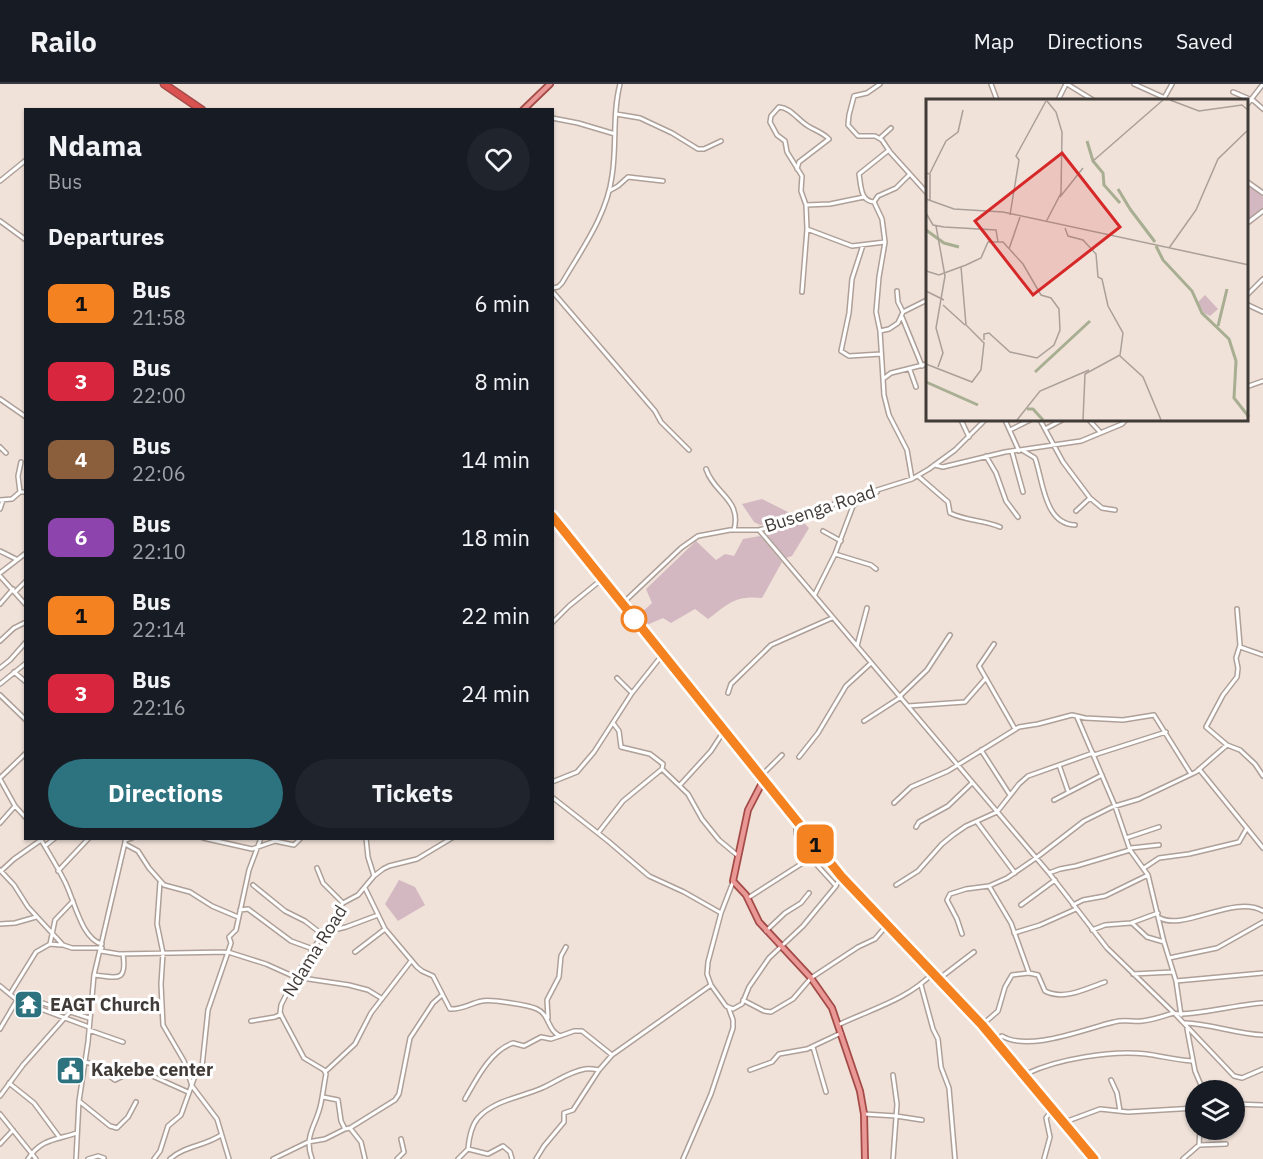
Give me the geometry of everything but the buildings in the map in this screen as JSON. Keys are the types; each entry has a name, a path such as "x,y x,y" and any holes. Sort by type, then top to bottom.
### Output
{"highway":[{"path":"164,84 199,108"},
{"path":"554,518 841,876 940,978 995,1039 1094,1159"}],"main road":[{"path":"527,108 550,84"},
{"path":"762,779 748,810 733,881 748,898 759,922 766,931 811,978 832,1008 855,1075 864,1114 865,1159"}],"street":[{"path":"554,288 562,283 601,215 612,176 620,84"},
{"path":"880,84 867,93 854,96 848,123 858,136 880,138 891,128"},
{"path":"991,84 997,99"},
{"path":"1058,99 1066,84 1092,99"},
{"path":"1134,84 1164,99 1172,84"},
{"path":"1248,104 1263,84"},
{"path":"1233,92 1251,100 1263,109"},
{"path":"797,169 800,162 829,139 823,132 808,127 790,111 779,107 771,116 770,122 777,135 785,141 787,152 797,169 802,176 801,190 806,205 807,229 804,244 806,265 802,292"},
{"path":"616,114 640,118 672,133 698,149 704,149 721,141"},
{"path":"554,118 615,134"},
{"path":"880,138 926,192"},
{"path":"874,202 864,197 860,172 889,150"},
{"path":"0,181 24,162"},
{"path":"874,202 878,196 896,188 910,174"},
{"path":"609,190 628,177 663,181"},
{"path":"1248,183 1263,194"},
{"path":"806,205 830,204 864,197"},
{"path":"874,202 882,219 885,242 876,312 880,331 884,395 889,415 907,450 912,479"},
{"path":"1248,222 1263,211"},
{"path":"0,221 24,239"},
{"path":"807,229 848,245 863,246 885,242"},
{"path":"863,246 852,279 849,314 841,351 849,356 881,354"},
{"path":"1248,294 1263,279"},
{"path":"554,291 655,411 661,422 689,450"},
{"path":"897,291 898,302 903,312 902,317 922,366"},
{"path":"903,312 926,300"},
{"path":"1248,305 1263,312"},
{"path":"880,331 893,326 902,317"},
{"path":"883,379 891,373 926,364"},
{"path":"910,370 916,387"},
{"path":"1248,386 1263,381"},
{"path":"0,399 24,416"},
{"path":"962,422 969,438"},
{"name":"Busenga Road","path":"622,604 681,548 698,536 734,530 759,530 815,514 836,503 912,479 935,465 969,438 983,422"},
{"path":"1006,422 1021,451 1035,458 1044,495 1057,517 1066,525 1075,525"},
{"path":"1010,430 1026,422"},
{"path":"1041,422 1072,475 1090,498 1102,508 1115,510"},
{"path":"1045,429 1058,422"},
{"path":"1091,422 1100,432"},
{"path":"935,465 943,467 986,456 1081,441 1124,422"},
{"path":"0,447 6,453"},
{"path":"1012,452 1023,492"},
{"path":"986,456 996,473 1006,501 1018,517"},
{"path":"20,492 18,476 21,462"},
{"path":"706,469 708,476 734,508 736,521 734,530"},
{"path":"918,476 948,502 950,513 959,518 987,522 1000,527"},
{"path":"815,594 836,554 853,506 859,500 880,489"},
{"path":"0,508 1,500 12,499 20,492 24,492"},
{"path":"1076,511 1090,498"},
{"path":"759,530 1055,880 1107,948 1177,1014 1186,1027 1192,1061 1199,1080"},
{"path":"823,531 841,541"},
{"path":"0,551 16,559"},
{"path":"24,554 0,575 24,603"},
{"path":"836,554 872,565 876,569"},
{"path":"554,621 603,579"},
{"path":"0,604 24,583"},
{"path":"856,646 867,608"},
{"path":"1237,609 1239,647 1236,658 1237,677 1229,686 1206,725 1207,729 1227,745 1240,750 1255,764 1263,776"},
{"path":"728,693 731,684 771,645 832,618"},
{"path":"0,641 14,628 24,623"},
{"path":"864,721 901,697 927,670 950,635"},
{"path":"0,668 24,644"},
{"path":"994,644 979,664 1015,729"},
{"path":"1239,647 1263,655"},
{"path":"554,781 579,770 599,746 632,693 663,654"},
{"path":"799,757 818,732 846,686 871,663"},
{"path":"0,684 24,664"},
{"path":"14,672 24,680"},
{"path":"617,678 632,693"},
{"path":"908,706 965,702 986,678"},
{"path":"0,695 24,718"},
{"path":"894,803 911,787 948,771 1015,729 1067,716 1123,720 1154,716 1191,774"},
{"path":"1077,717 1115,806 1130,849 1148,875 1168,958 1176,981 1177,1014"},
{"path":"613,723 619,731 621,747 652,755 663,764 662,769 666,775 680,785 718,840 737,855"},
{"path":"680,785 711,751 724,731"},
{"path":"896,885 918,871 953,835 966,826 996,812 1028,776 1166,732"},
{"path":"962,934 947,900 948,896 966,889 989,886 1015,873 1084,821 1115,806 1128,804 1191,774 1227,745"},
{"path":"981,750 1010,795"},
{"path":"24,755 0,778 15,806 24,816"},
{"path":"762,779 782,755"},
{"path":"1059,765 1068,792"},
{"path":"598,833 624,801 662,769"},
{"path":"1199,769 1263,848"},
{"path":"1054,800 1102,775"},
{"path":"916,827 919,822 960,796 972,783"},
{"path":"554,799 649,876 721,913"},
{"path":"0,823 15,806"},
{"path":"977,822 1015,873"},
{"path":"799,825 796,834 816,864 836,886"},
{"path":"1126,838 1159,827"},
{"path":"1144,867 1159,858 1196,853 1239,842 1247,828"},
{"path":"40,840 1,872 36,917 63,945"},
{"path":"42,840 64,880 86,932 102,948"},
{"path":"45,846 52,840"},
{"path":"58,871 87,840"},
{"path":"211,840 244,848 257,848 275,841 294,844 299,840"},
{"path":"154,1159 160,1150 168,1126 181,1115 196,1074 202,1068 208,1010 231,943 229,937 236,930 249,870 260,840"},
{"path":"366,840 368,857 374,876"},
{"name":"Ndama Road","path":"325,1072 304,1058 281,1014 281,1005 295,977 324,934 335,912 343,903 358,895 374,876 389,866 421,857 450,840"},
{"path":"75,1159 79,1101 94,975 125,841 138,851 160,882 171,888 190,892 198,899 238,917"},
{"path":"1049,873 1130,849 1159,845"},
{"path":"748,898 812,857"},
{"path":"318,868 323,883 343,903"},
{"path":"1073,905 1083,900 1105,896 1148,875"},
{"path":"729,1009 737,1008 765,963 803,926 836,886 841,876"},
{"path":"1021,906 1055,880"},
{"path":"683,1159 711,1094 733,1023 729,1009 711,984 707,969 721,913 733,881"},
{"path":"160,882 157,924 163,953 161,984 163,1025 184,1061 192,1086 217,1119 229,1159"},
{"path":"253,885 285,911 324,934 378,915"},
{"path":"989,886 1011,924 1029,973"},
{"path":"364,888 386,929 411,961 422,971 433,976 452,1009 487,1000 530,1006 542,1012 552,1031 560,1036"},
{"path":"766,931 801,903 809,893"},
{"path":"244,898 248,909 291,941 313,949"},
{"path":"50,944 55,920 73,901"},
{"path":"1092,930 1105,925 1132,923 1159,915 1172,922 1234,908 1257,908 1263,911"},
{"path":"240,910 248,909"},
{"path":"1014,933 1059,918 1076,909"},
{"path":"0,924 15,923 36,917"},
{"path":"1168,958 1217,948 1263,922"},
{"path":"1132,923 1147,937 1164,942"},
{"path":"743,1000 764,1011 771,1012 793,999 811,978 852,950 875,939 887,925"},
{"path":"355,952 386,929"},
{"path":"10,994 36,952 50,944 72,948 102,948 123,954 228,952 266,964 295,977 349,985 368,990 381,998"},
{"path":"548,1020 547,1000 559,977 562,952 566,947"},
{"path":"940,978 974,952"},
{"path":"94,975 117,978 120,976 124,970 123,954"},
{"path":"312,1159 308,1142 322,1096 325,1072 357,1041 381,998 411,961"},
{"path":"838,1025 883,1007 921,986 934,972"},
{"path":"1133,974 1173,972"},
{"path":"982,1025 998,1011 1011,976 1029,973 1039,976 1045,991 1053,994 1075,993 1105,982"},
{"path":"1176,981 1222,979 1263,973"},
{"path":"537,1159 544,1146 564,1122 564,1113 573,1110 598,1070 612,1055 711,984"},
{"path":"921,986 938,1039 942,1071 949,1088 956,1159"},
{"path":"0,987 17,1000 123,1042"},
{"path":"273,1159 308,1142 325,1139 348,1129 397,1098 410,1038 433,1004 442,995"},
{"path":"0,1029 17,1000 24,997 89,1018"},
{"path":"995,1039 1002,1036 1011,1041 1030,1042 1083,1032 1119,1021 1142,1022 1177,1014 1263,1003"},
{"path":"0,1096 69,1013"},
{"path":"251,1021 281,1014"},
{"path":"1184,1023 1217,1027 1244,1034 1263,1035"},
{"path":"1186,1027 1234,1076 1242,1078 1263,1069"},
{"path":"465,1100 492,1057 513,1043 524,1046 541,1037 551,1039 574,1031 582,1031 612,1055"},
{"path":"750,1070 772,1062 779,1054 813,1047 841,1033"},
{"path":"813,1047 826,1092"},
{"path":"1024,1075 1063,1061 1118,1054 1144,1054 1192,1061"},
{"path":"85,1062 93,1064 116,1080 139,1070 188,1092"},
{"path":"458,1159 468,1149 469,1138 477,1119 490,1109 539,1090 565,1075 584,1069 598,1070"},
{"path":"893,1075 897,1104 893,1159"},
{"path":"1111,1080 1117,1093 1120,1111"},
{"path":"9,1083 34,1103 60,1138"},
{"path":"322,1096 338,1100 341,1121 361,1142 365,1159"},
{"path":"79,1101 110,1126 117,1128 128,1117 136,1102"},
{"path":"1245,1104 1263,1105"},
{"path":"1063,1123 1100,1109 1120,1111 1185,1108"},
{"path":"1044,1159 1050,1137 1046,1118 1053,1110"},
{"path":"0,1114 36,1159"},
{"path":"864,1114 922,1120"},
{"path":"0,1125 5,1120"},
{"path":"0,1144 13,1129"},
{"path":"28,1159 32,1152 45,1142 77,1133"},
{"path":"170,1159 178,1153 212,1141 221,1135"},
{"path":"397,1159 404,1152 400,1139"},
{"path":"1199,1140 1199,1145"},
{"path":"1183,1159 1199,1145 1226,1144"},
{"path":"468,1149 489,1154 503,1146 510,1152 512,1159"},
{"path":"88,1159 98,1156 104,1158"}],"shaded area":[{"path":"1248,184 1263,197 1263,208 1248,221"},
{"path":"762,499 794,515 794,518 760,525 754,522 742,504"},
{"path":"802,521 809,528 792,556 786,558 766,534 767,531"},
{"path":"760,536 782,562 762,598 738,599 708,619 695,609 671,623 663,618 647,625 641,613 652,603 646,589 696,541 716,560 725,554 734,556 743,539"},
{"path":"399,880 415,887 425,905 398,921 385,904"}],"bus line":[{"name":"1","path":"554,518 841,876 940,978 995,1039 1094,1159"}],"place":[{"name":"EAGT Church","path":"29,1005"},
{"name":"Kakebe center","path":"70,1070"}]}
